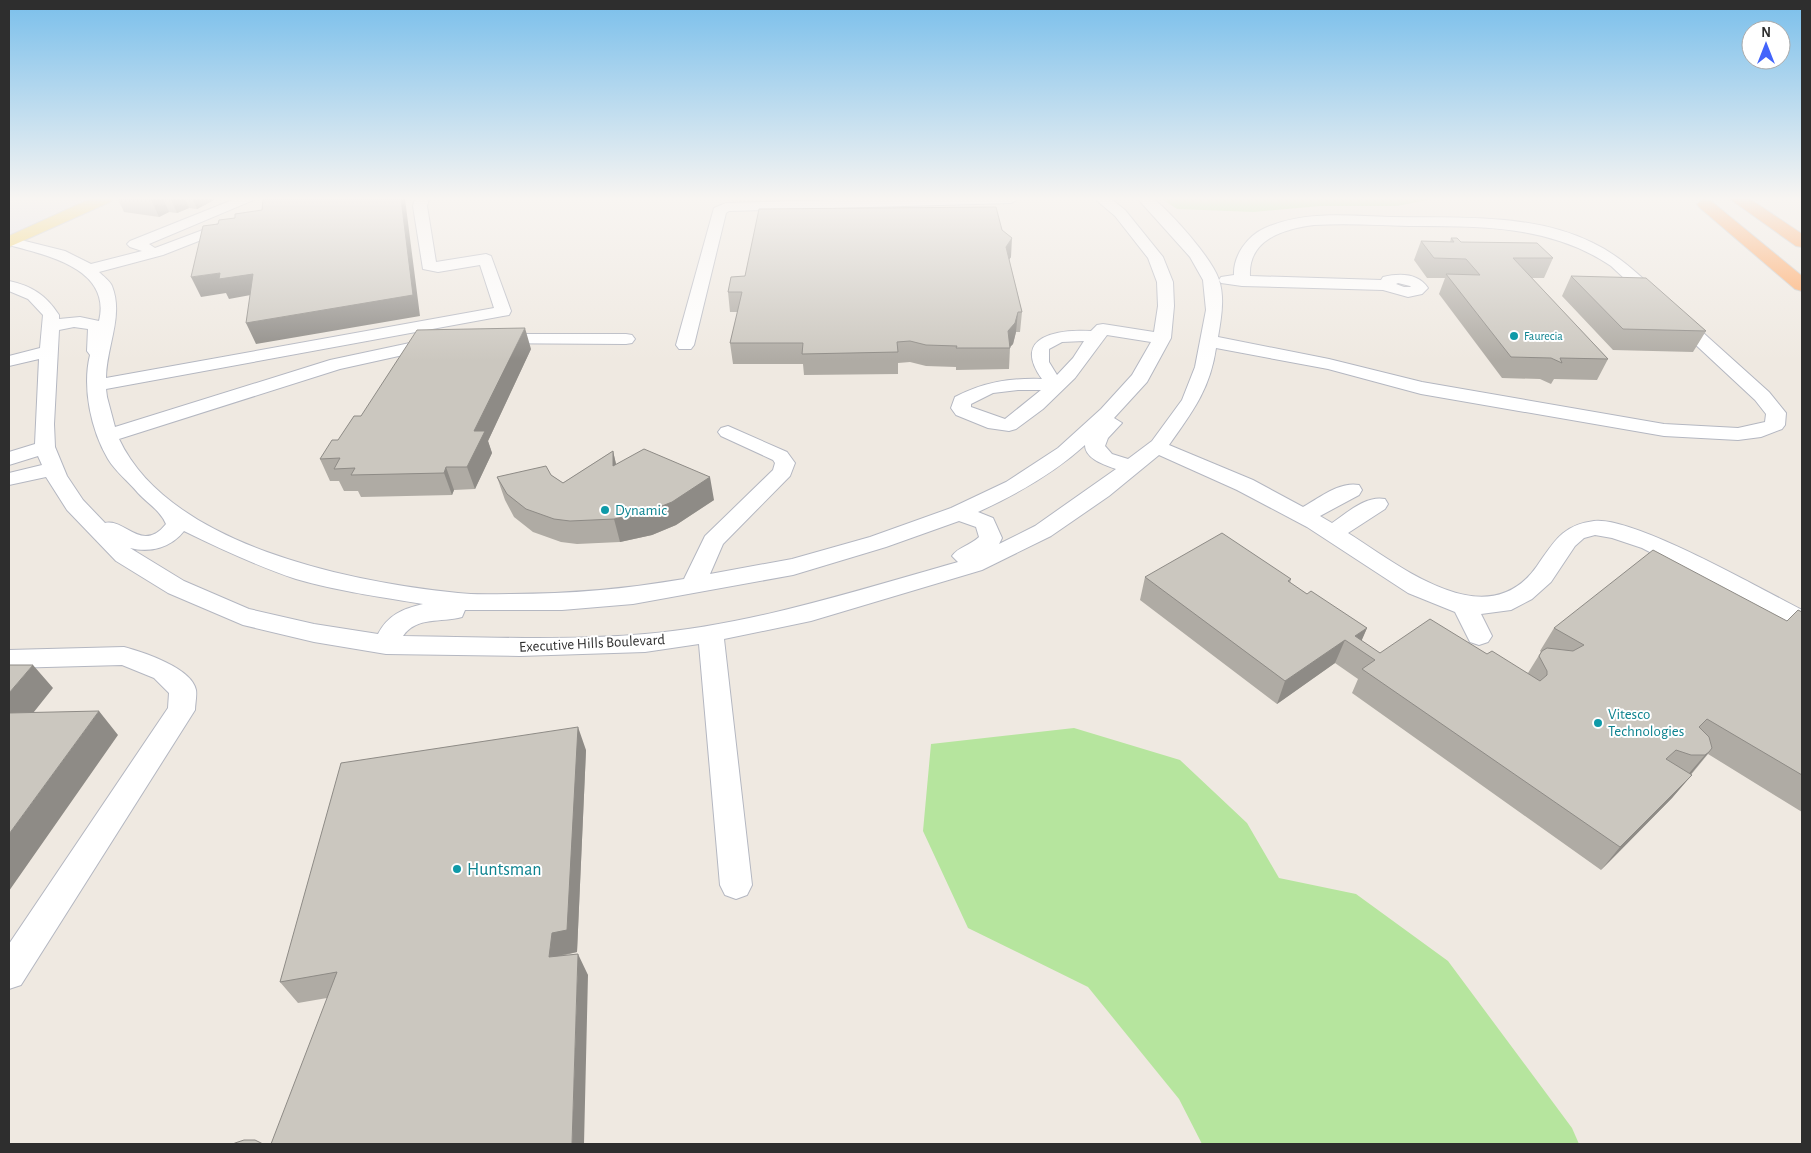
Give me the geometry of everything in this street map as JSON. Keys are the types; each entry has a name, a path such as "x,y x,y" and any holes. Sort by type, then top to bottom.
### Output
{"highway":[{"path":"1763,253 1802,285"},
{"path":"1778,253 1802,269"}],"street":[{"path":"55,253 88,270 104,286 109,314 97,363"},
{"path":"88,270 155,253"},
{"path":"97,385 503,311 486,259 438,267 429,266 427,253"},
{"path":"685,346 708,253"},
{"path":"1132,467 1105,458 1094,446 1099,436 1134,399 1140,378 1162,338 1166,306 1166,282 1152,253"},
{"path":"1185,253 1193,265 1211,280 1387,285"},
{"name":"Executive Hills Boulevard","path":"9,286 32,293 51,315 52,326 44,424 45,446 55,472 75,505 124,556 176,587 243,616 314,633 386,645 520,647 645,643 711,633 811,612 974,565 1043,531 1132,467 1156,447 1191,400 1204,367 1214,310 1211,280 1195,253"},
{"path":"1242,281 1242,262 1247,253"},
{"path":"1210,341 1305,359 1431,390 1664,430 1738,434 1761,431 1775,424 1776,414 1762,396 1616,263 1601,253"},
{"path":"52,326 88,322 97,326 97,397 108,436 118,458 150,493 185,523 245,552 304,573 373,588 459,602 562,602"},
{"path":"1094,336 1075,335 1058,338 1041,348 1040,360 1056,385 1078,365 1094,336 1103,329 1162,338"},
{"path":"476,340 626,339"},
{"path":"108,436 182,411 336,364 407,348 457,340"},
{"path":"9,361 49,351"},
{"path":"386,645 390,633 398,623 417,613 508,610 562,602 633,596 793,567 878,542 959,513 1014,487 1065,452 1108,413 1140,378"},
{"path":"9,459 45,446"},
{"path":"1156,447 1233,479 1304,516 1416,587 1465,606 1502,604 1523,593 1543,576 1571,537 1576,533 1595,528 1616,531 1650,543 1802,620"},
{"path":"9,479 55,472 90,503 119,538 138,545 154,542 173,532 177,525 172,512"},
{"path":"1304,516 1351,490"},
{"path":"1332,533 1377,504"},
{"path":"885,591 936,566 979,550 991,538 985,523 959,513"},
{"path":"1465,606 1479,636"},
{"path":"711,633 736,885"},
{"path":"9,658 124,656 163,671 183,690 181,710 9,973"}],"lane":[{"path":"693,585 713,540 783,472 784,462 780,456 728,432"}],"green space":[{"path":"1074,728 1180,760 1247,823 1279,878 1356,894 1448,961 1572,1128 1579,1144 1202,1144 1179,1099 1088,987 968,928 923,831 931,744"}],"building":[{"path":"197,253 408,253 413,295 246,323 253,274 219,279 220,273 191,277"},
{"path":"750,253 1007,253 1022,312 1018,312 1015,323 1008,331 1010,348 956,348 957,346 926,345 910,341 897,342 898,352 802,354 803,343 730,343 742,292 728,292 731,277 745,276"},
{"path":"1430,253 1547,253 1553,258 1513,258 1608,359 1560,358 1562,363 1551,358 1511,357 1446,274 1480,275 1466,259 1434,258"},
{"path":"1571,276 1646,278 1706,331 1623,329"},
{"path":"525,328 474,431 485,431 467,467 446,467 444,473 351,475 355,468 334,469 340,458 320,459 332,440 338,440 354,416 361,416 417,330"},
{"path":"644,449 710,477 672,502 647,512 614,519 570,521 554,519 526,509 507,494 497,477 546,466 551,475 563,483 613,451 613,466"},
{"name":"Vitesco Technologies","path":"1222,533 1291,579 1288,581 1307,594 1311,591 1367,628 1355,636 1380,653 1430,619 1487,654 1492,651 1540,681 1547,675 1547,671 1539,656 1542,651 1547,648 1573,651 1584,645 1554,628 1653,550 1787,621 1798,610 1802,612 1802,775 1707,719 1699,727 1709,737 1712,748 1705,755 1691,755 1676,750 1666,759 1692,775 1620,847 1362,669 1375,660 1345,640 1285,681 1145,577"},
{"path":"9,665 33,665 9,693"},
{"path":"99,711 9,834 9,713"},
{"name":"Huntsman","path":"578,727 567,930 552,933 549,957 578,954 572,1144 271,1144 337,972 280,982 341,763"},
{"path":"244,1140 255,1140 263,1144 233,1144"}],"place":[{"name":"Faurecia","path":"1514,336"},
{"name":"Dynamic","path":"605,510"},
{"name":"Vitesco Technologies","path":"1598,723"},
{"name":"Huntsman","path":"457,869"}]}
